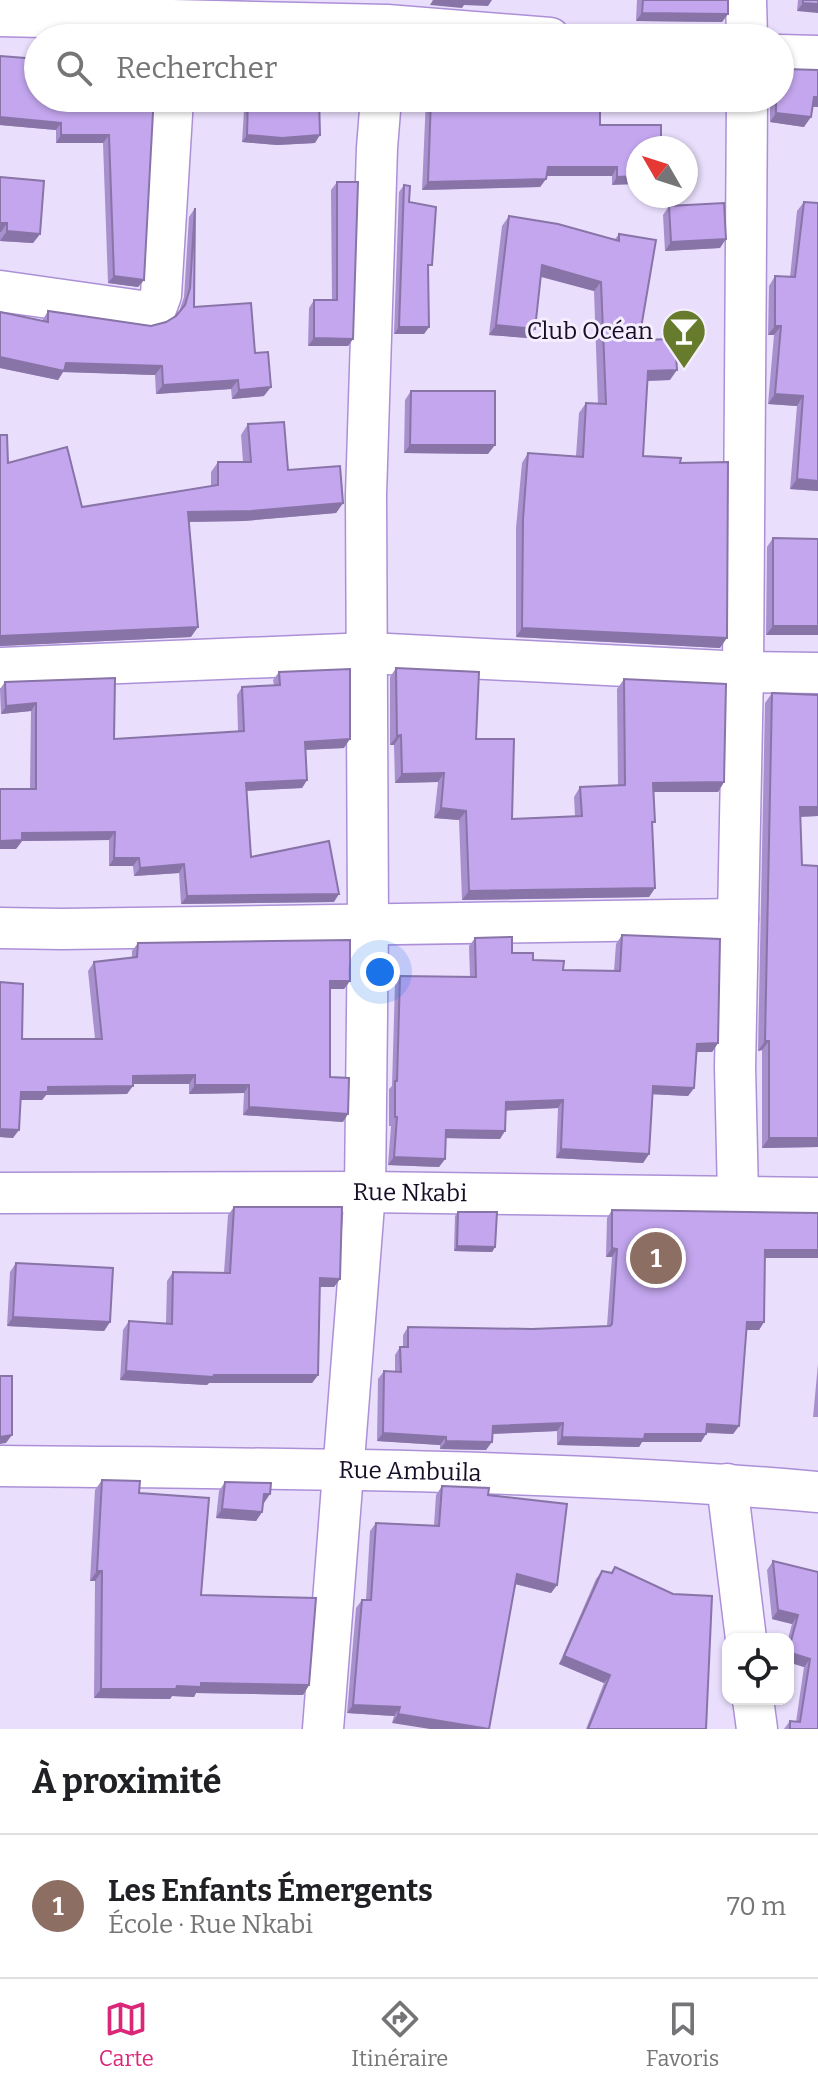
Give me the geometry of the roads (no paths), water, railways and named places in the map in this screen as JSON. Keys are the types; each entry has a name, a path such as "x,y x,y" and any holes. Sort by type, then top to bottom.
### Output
{"street":[{"path":"746,0 747,24"},
{"path":"0,16 108,24"},
{"path":"308,24 387,21 416,24"},
{"path":"794,55 818,56"},
{"path":"0,291 148,312 157,306 161,295 172,112"},
{"path":"323,1729 365,1192 369,653 366,495 380,112"},
{"path":"738,1195 735,1067 743,672 747,112"},
{"path":"0,668 369,653 818,673"},
{"path":"0,928 738,919"},
{"name":"Rue Nkabi","path":"0,1193 365,1192 818,1198"},
{"name":"Rue Ambuila","path":"0,1466 345,1469 727,1484 818,1492"},
{"path":"727,1484 745,1633"},
{"path":"754,1705 757,1729"}],"place":[{"name":"Club Océan","path":"684,370"},
{"name":"Les Enfants Émergents","path":"656,1258"}]}
